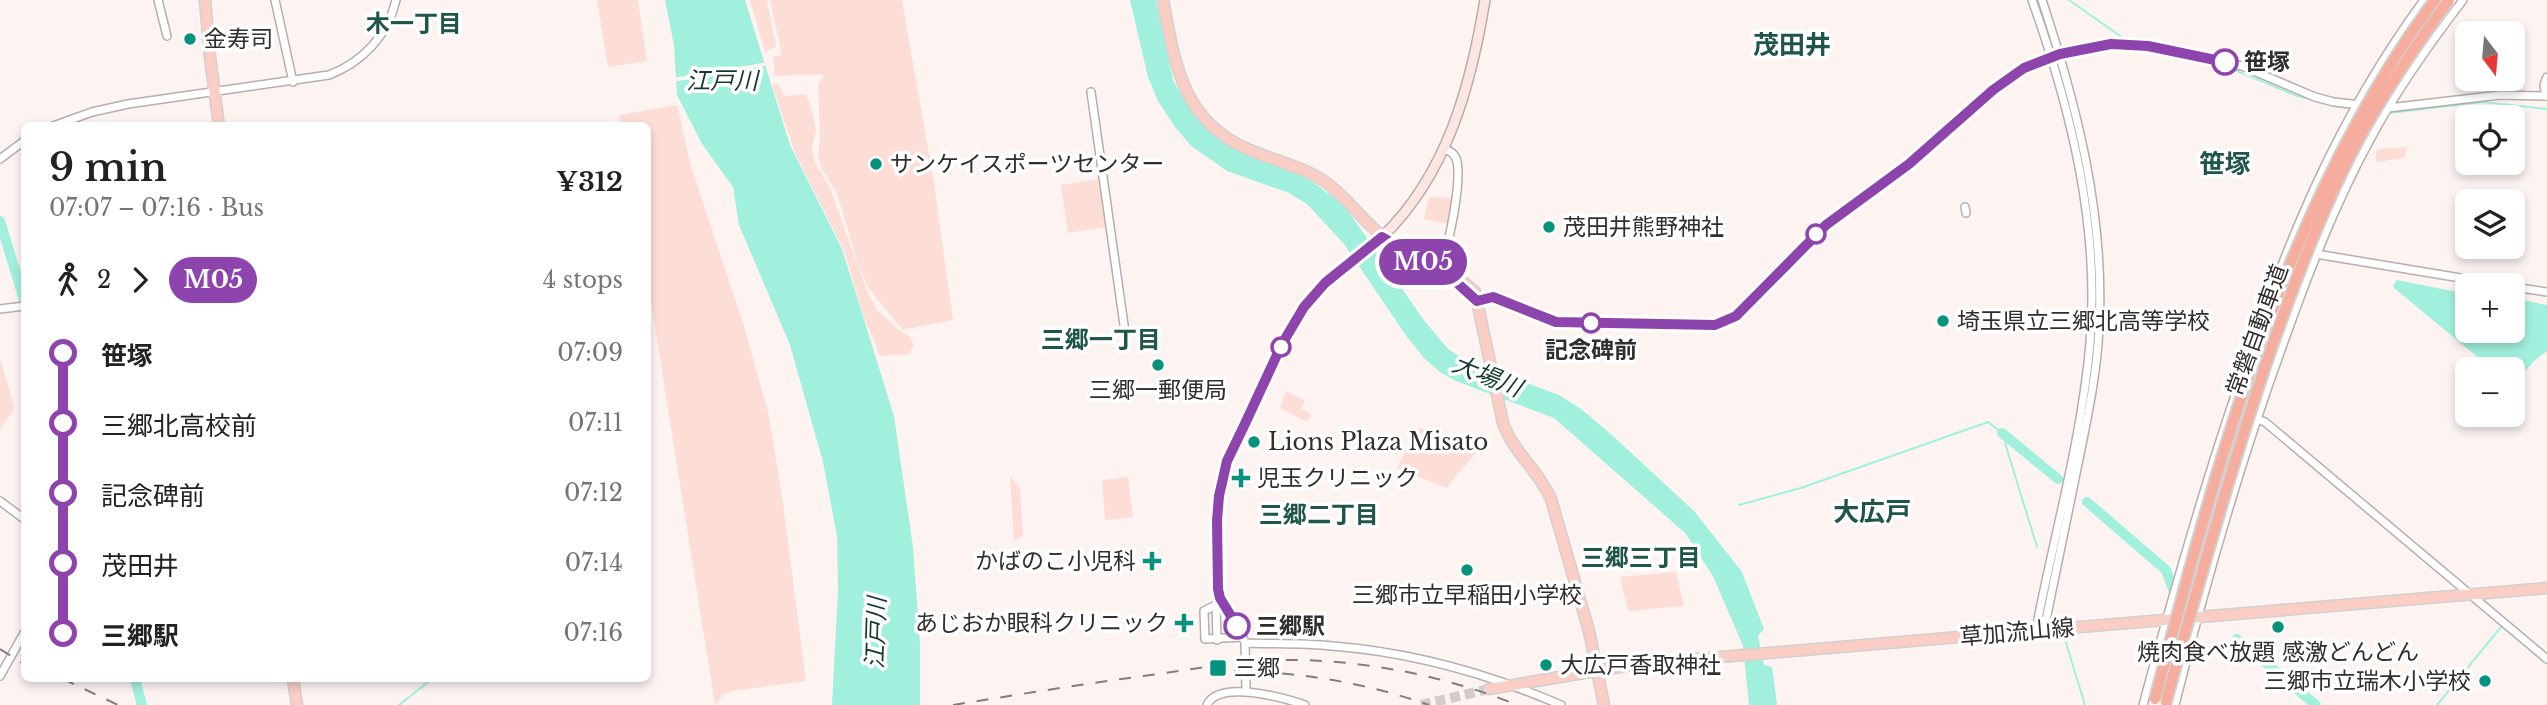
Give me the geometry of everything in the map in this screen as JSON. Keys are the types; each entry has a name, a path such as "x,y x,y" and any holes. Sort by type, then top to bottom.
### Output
{"highway":[{"name":"常磐自動車道","path":"2165,702 2178,610 2226,448 2301,238 2359,117 2397,54 2435,0"},
{"name":"常磐自動車道","path":"2165,702 2238,449 2314,235 2372,116 2449,0"}],"main road":[{"path":"205,0 218,122"},
{"path":"1163,0 1178,74 1190,101 1218,131 1236,144 1296,166 1332,187 1378,240 1440,266 1475,292 1497,401 1508,436 1542,482 1551,499 1582,603 1604,705"},
{"path":"1378,240 1416,198 1443,148 1470,76 1485,0"},
{"path":"1402,249 1456,282 1477,301"},
{"name":"草加流山線","path":"1489,689 1597,669 2547,588"},
{"path":"293,682 297,705"}],"street":[{"path":"158,0 167,36"},
{"path":"275,0 293,82"},
{"path":"64,122 104,108 329,75 359,59 372,47 383,32 396,0"},
{"path":"2032,0 2065,100 2086,213 2091,268 2091,323 2081,412 2038,620 2040,630"},
{"path":"2040,630 2046,620 2090,404 2099,328 2100,276 2094,214 2078,122 2042,0"},
{"path":"2143,705 2227,416 2265,306 2324,163 2355,105 2424,0"},
{"path":"2165,702 2199,617 2257,419 2316,254 2356,167 2388,108 2463,0"},
{"path":"1477,301 1493,297 1556,322 1715,325 1742,310 1799,250 1909,164 2009,77 2060,54 2111,44 2148,46 2242,66 2315,97 2388,108 2500,95 2546,95 2544,85 2547,77"},
{"path":"1091,92 1125,332"},
{"path":"0,159 21,143"},
{"path":"1440,266 1454,212 1457,163 1453,153 1443,148"},
{"path":"1217,640 1217,509 1227,461 1295,322 1316,292 1378,240"},
{"path":"2316,254 2455,277"},
{"path":"2525,289 2547,292"},
{"path":"0,309 21,306"},
{"path":"2257,419 2264,421 2547,659"},
{"path":"0,501 21,517"},
{"path":"1218,601 1204,613 1207,640 1330,645 1388,653 1456,668 1561,705"},
{"path":"1218,601 1244,640 1246,691"},
{"path":"0,676 21,638"},
{"path":"1207,705 1211,698 1220,694 1246,691 1305,705"},
{"path":"1258,694 1261,702"}],"shaded area":[{"path":"597,0 638,0 647,61 608,67"},
{"path":"750,0 767,0 776,47 765,52"},
{"name":"サンケイスポーツセンター","path":"770,0 902,0 934,183 953,320 903,330 869,289 858,264 837,193 818,158 818,83 824,77 822,74 775,76 773,57 782,55"},
{"path":"772,84 778,84 785,96 806,94 816,130 812,148 815,163 830,188 868,293 878,311 910,337 914,346 909,354 880,356 863,315 844,250 795,153"},
{"path":"677,105 691,166 744,326 769,416 806,681 732,691 723,695 715,705 651,302 651,122 620,122 619,115"},
{"path":"2407,147 2405,158 2376,162 2376,151 2379,149"},
{"path":"1100,179 1107,227 1068,233 1061,185"},
{"path":"1429,197 1452,198 1448,224 1424,219"},
{"path":"0,358 14,406 0,429"},
{"path":"1286,391 1305,401 1301,409 1311,414 1307,422 1280,408"},
{"path":"1417,427 1479,449 1446,488 1397,468"},
{"path":"1010,476 1020,488 1023,535 1014,542"},
{"path":"1128,477 1133,517 1105,520 1102,480"},
{"path":"1676,572 1684,606 1628,610 1620,577"}],"water":[{"name":"江戸川","path":"665,0 745,0 790,145 842,249 894,416 913,547 920,645 920,705 832,705 838,590 837,536 823,462 790,345 739,225 733,187 702,144 677,95 674,45"},
{"name":"大場川","path":"1130,0 1156,0 1173,80 1184,100 1202,122 1227,143 1303,175 1344,205 1423,319 1448,349 1463,359 1559,395 1581,409 1695,512 1742,572 1764,629 1758,636 1764,665 1772,667 1777,705 1749,705 1743,646 1713,576 1685,533 1554,418 1456,381 1426,360 1407,337 1344,244 1307,204 1289,193 1227,171 1191,146 1158,101 1148,77"},
{"path":"2397,280 2455,292 2455,338 2394,288"},
{"path":"2525,300 2547,305 2547,351 2525,372 2525,357 2477,357 2461,343 2525,343"}],"pier":[{"path":"768,62 769,65 673,82 673,78"}],"waterway":[{"path":"2069,0 2123,38"},
{"path":"2138,51 2203,61"},
{"path":"2225,66 2297,96 2346,108"},
{"path":"2389,113 2483,102 2547,109"},
{"path":"0,221 21,290"},
{"path":"1739,505 1801,488 1988,422 2002,433"},
{"path":"2002,433 2058,479"},
{"path":"2005,443 2037,547"},
{"path":"2087,502 2166,570 2172,587"},
{"path":"2437,705 2501,627"},
{"path":"2063,633 2085,705"},
{"path":"2237,639 2316,705"},
{"path":"136,682 142,705"},
{"path":"399,705 428,682"}],"tunnel":[{"path":"1421,705 1489,689"}],"railway":[{"path":"0,649 21,662"},
{"path":"953,705 1211,666 1300,660 1356,664 1411,673 1465,686 1517,705"},
{"path":"1234,671 1333,680 1429,705"},
{"path":"69,682 118,705"}],"bus line":[{"name":"M05","path":"1237,626 1220,598 1218,589 1217,509 1227,461 1282,344 1302,310 1325,283 1382,237 1456,282 1477,301 1493,297 1556,322 1712,326 1736,316 1826,225 1909,164 1993,90 2024,68 2060,54 2111,44 2139,44 2225,62"}],"place":[{"name":"金寿司","path":"190,39"},
{"name":"笹塚","path":"2225,62"},
{"name":"サンケイスポーツセンター","path":"876,164"},
{"name":"茂田井熊野神社","path":"1549,227"},
{"name":"埼玉県立三郷北高等学校","path":"1943,321"},
{"name":"記念碑前","path":"1591,323"},
{"name":"三郷一郵便局","path":"1158,365"},
{"name":"Lions Plaza Misato","path":"1254,442"},
{"name":"児玉クリニック","path":"1241,478"},
{"name":"かばのこ小児科","path":"1152,561"},
{"name":"三郷市立早稲田小学校","path":"1467,570"},
{"name":"あじおか眼科クリニック","path":"1184,623"},
{"name":"三郷駅","path":"1237,626"},
{"name":"焼肉食べ放題 感激どんどん","path":"2278,627"},
{"name":"大広戸香取神社","path":"1546,665"},
{"name":"三郷","path":"1218,668"},
{"name":"三郷市立瑞木小学校","path":"2485,681"}],"district":[{"name":"木一丁目","path":"414,24"},
{"name":"茂田井","path":"1792,45"},
{"name":"笹塚","path":"2225,164"},
{"name":"三郷一丁目","path":"1101,340"},
{"name":"大広戸","path":"1872,512"},
{"name":"三郷二丁目","path":"1319,515"},
{"name":"三郷三丁目","path":"1641,558"}]}
